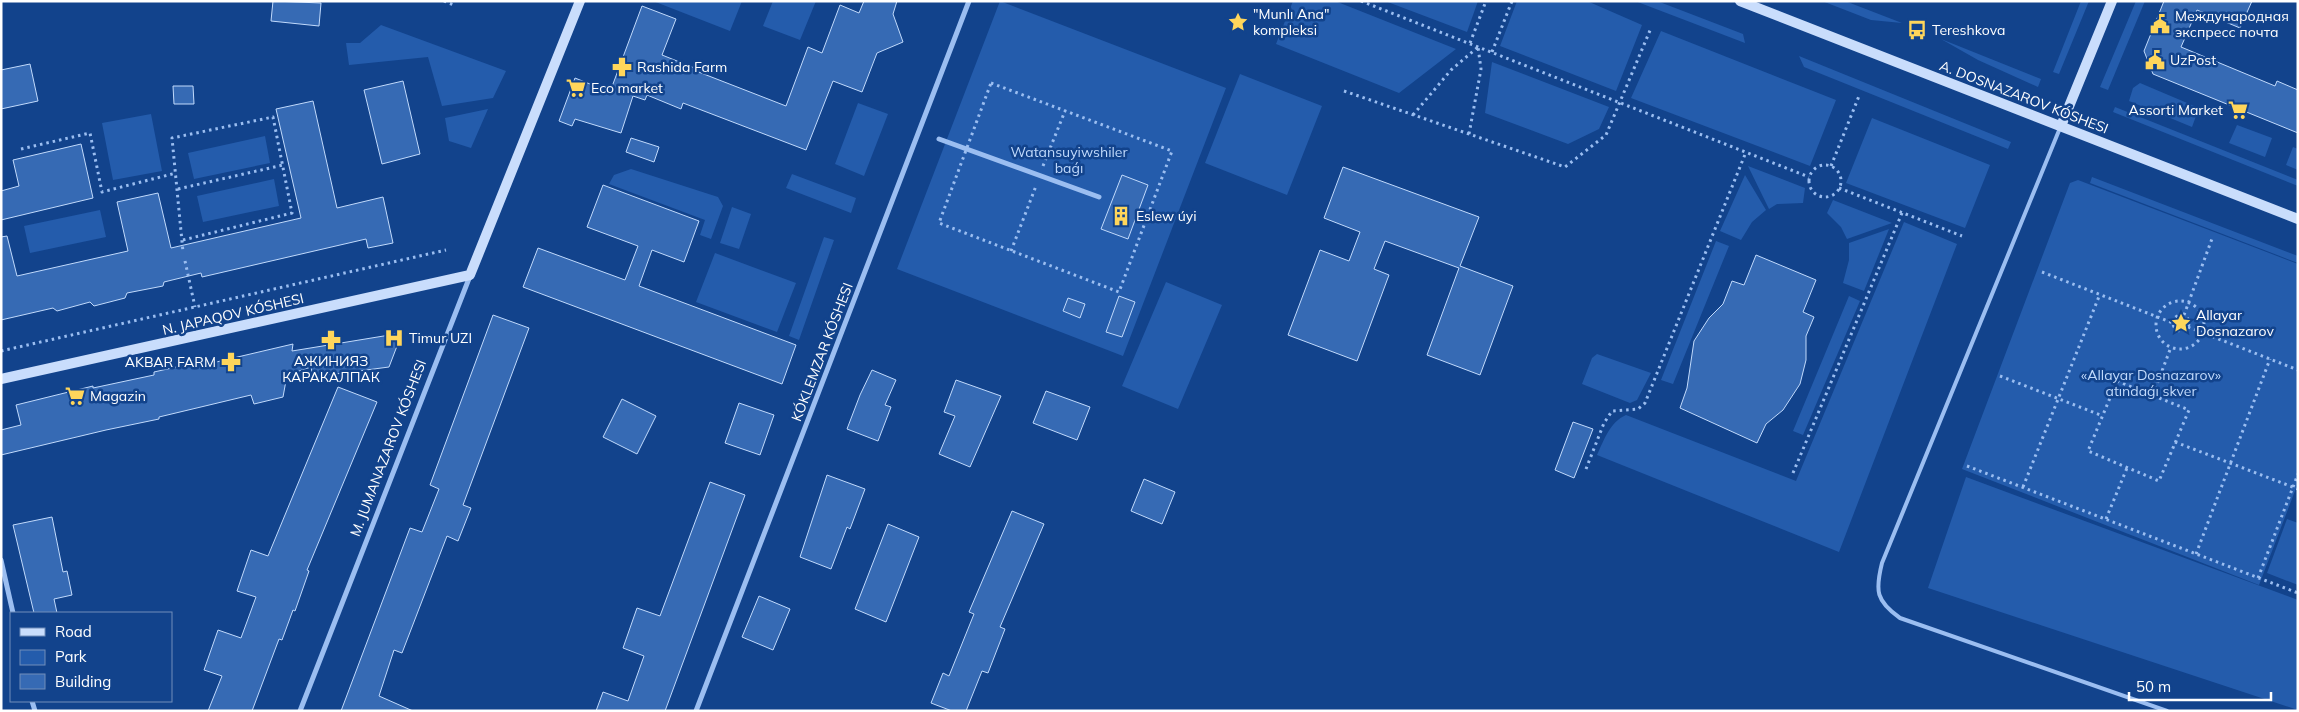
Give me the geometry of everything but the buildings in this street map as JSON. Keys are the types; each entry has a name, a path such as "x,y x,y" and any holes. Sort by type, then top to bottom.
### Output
{"main road":[{"name":"M. JUMANAZAROV KÓSHESI","path":"470,275 580,1"},
{"name":"A. DOSNAZAROV KÓSHESI","path":"1740,1 2298,219"},
{"path":"2061,126 2112,1"},
{"name":"N. JAPAQOV KÓSHESI","path":"1,379 470,275"}],"street":[{"name":"KÓKLEMZAR KÓSHESI","path":"696,711 969,1"},
{"path":"939,139 1099,197"},
{"name":"M. JUMANAZAROV KÓSHESI","path":"300,711 470,275"},
{"path":"1,560 13,612"}],"lane":[{"path":"2061,126 1882,563 1877,583 1880,598 1886,608 1900,618 2167,711"}],"path":[{"path":"444,1 456,6"},
{"path":"1470,44 1486,1"},
{"path":"1492,52 1512,1"},
{"path":"1363,2 1809,177"},
{"path":"1344,91 1565,167 1606,135 1651,28"},
{"path":"1413,115 1451,70 1478,47"},
{"path":"1469,134 1482,69 1478,47"},
{"path":"939,223 1119,292 1169,160 1172,151 991,83"},
{"path":"1830,166 1859,96"},
{"path":"183,240 292,213 273,117 172,138 183,252"},
{"path":"21,149 90,133 102,192 176,173"},
{"path":"1586,469 1604,423 1612,411 1638,409 1645,404 1746,152"},
{"path":"178,190 283,165"},
{"path":"1830,166 1835,168 1841,177 1839,188 1832,195 1822,197 1810,187 1809,177 1815,168 1830,166"},
{"path":"1839,188 1962,236"},
{"path":"1793,473 1902,213"},
{"path":"2184,315 2213,236"},
{"path":"1,351 446,250"},
{"path":"185,261 195,307"},
{"path":"2042,272 2158,316 2173,323 2179,330 2188,327 2298,370"},
{"path":"2023,487 2100,294"},
{"path":"2174,302 2189,303 2200,312 2204,326 2202,333 2192,345 2178,348 2171,347 2160,337 2156,323 2158,316 2167,304 2174,302"},
{"path":"2173,323 2176,316 2184,315"},
{"path":"2184,315 2188,319 2188,327"},
{"path":"2152,395 2171,347"},
{"path":"2196,554 2270,359"},
{"path":"2000,376 2103,416"},
{"path":"2117,381 2152,395 2188,410 2159,481 2088,452 2117,381"},
{"path":"2175,442 2298,489"},
{"path":"1967,466 2298,593"},
{"path":"2106,519 2127,468"},
{"path":"2258,578 2298,474"}],"green space":[{"path":"653,1 742,1 730,31"},
{"path":"773,1 816,1 800,40 763,26"},
{"name":"Watansuyiwshiler baǵı","path":"1000,1 1226,88 1123,356 897,269"},
{"path":"1293,1 1335,1 1456,49 1399,93 1276,44"},
{"path":"1385,1 1478,1 1467,32"},
{"path":"1517,1 1587,1 1642,25 1616,91 1500,46"},
{"path":"1635,1 1657,1 1743,34 1745,43"},
{"path":"1822,1 1845,1 1902,23 1871,20"},
{"path":"2081,1 2089,1 2059,74 2053,72"},
{"path":"2136,1 2145,1 2108,90 2100,87"},
{"path":"381,25 506,71 493,98 442,106 428,57 349,65 346,43 360,43"},
{"path":"1661,31 1836,100 1810,166 1631,98"},
{"path":"1941,39 2041,79 2038,87 1978,60"},
{"path":"1799,56 2011,142 2008,149 1804,67"},
{"path":"1492,62 1609,107 1599,129 1568,144 1485,113"},
{"path":"1240,74 1322,106 1287,195 1205,163"},
{"path":"2140,83 2199,108 2192,127 2129,101 2133,88"},
{"path":"858,103 888,114 864,176 835,164"},
{"path":"2115,107 2298,180 2298,186 2113,112"},
{"path":"488,109 471,148 449,141 445,118"},
{"path":"151,114 162,171 113,180 102,123"},
{"path":"1872,118 1990,165 1965,228 1846,183"},
{"path":"2237,125 2272,138 2265,157 2229,143"},
{"path":"265,136 270,163 194,179 188,153"},
{"path":"2293,147 2298,149 2298,170 2286,165"},
{"path":"1748,166 1805,188 1803,203 1777,204 1769,209"},
{"path":"631,169 718,197 723,206 711,239 700,235 705,220 609,184 614,175"},
{"path":"792,174 856,198 851,213 786,188"},
{"path":"1745,175 1766,210 1752,222 1741,240 1720,231"},
{"path":"2092,177 2298,256 2298,263 2090,183"},
{"path":"274,179 279,206 203,222 197,196"},
{"name":"«Allayar Dosnazarov» atındaǵı skver","path":"2078,180 2298,264 2298,483 2259,585 1962,469 2070,183"},
{"path":"1833,200 1892,223 1847,239 1841,227 1827,213"},
{"path":"732,207 751,214 739,249 720,243"},
{"path":"100,210 106,237 30,253 24,226"},
{"path":"1904,222 1957,244 1839,552 1597,455 1612,427 1620,418 1626,415 1796,481"},
{"path":"1889,229 1864,291 1843,283 1849,260 1849,243"},
{"path":"824,237 834,240 799,340 789,336"},
{"path":"1716,241 1729,246 1673,384 1661,380"},
{"path":"715,253 796,283 777,332 696,302"},
{"path":"1166,282 1222,305 1178,409 1122,386"},
{"path":"1849,296 1860,301 1803,435 1793,431"},
{"path":"1597,354 1651,373 1637,400 1630,403 1582,384 1592,358"},
{"path":"1966,477 2298,600 2298,710 1928,588"},
{"path":"2287,519 2298,523 2298,585 2267,573"}],"place":[{"name":"\"Munlı Ana\" kompleksi","path":"1238,22"},
{"name":"Международная экспресс почта","path":"2160,24"},
{"name":"Tereshkova","path":"1917,30"},
{"name":"UzPost","path":"2155,60"},
{"name":"Rashida Farm","path":"622,67"},
{"name":"Eco market","path":"576,88"},
{"name":"Assorti Market","path":"2238,110"},
{"name":"Eslew úyi","path":"1121,216"},
{"name":"Allayar Dosnazarov","path":"2181,323"},
{"name":"Timur UZI","path":"394,338"},
{"name":"АЖИНИЯЗ КАРАКАЛПАК","path":"331,340"},
{"name":"AKBAR FARM","path":"231,362"},
{"name":"Magazin","path":"75,396"}]}
